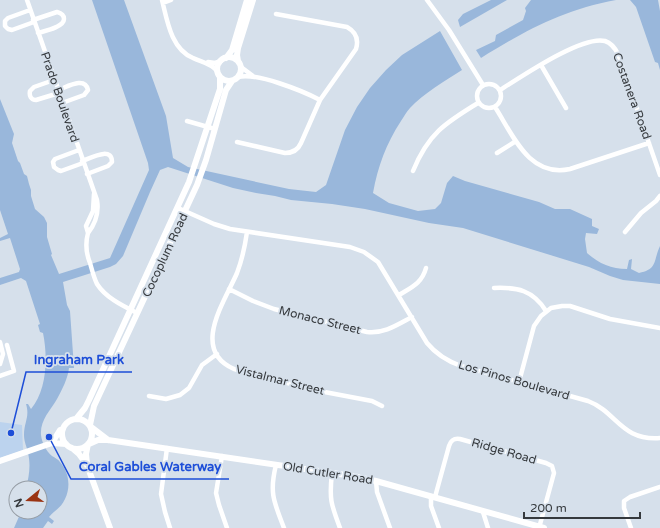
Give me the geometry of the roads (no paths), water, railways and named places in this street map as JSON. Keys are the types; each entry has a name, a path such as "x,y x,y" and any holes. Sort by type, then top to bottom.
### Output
{"street":[{"name":"Prado Boulevard","path":"27,0 94,194 93,211 86,226 88,233 86,243 88,259 95,279 105,294 117,303 137,313"},
{"path":"171,0 163,1 171,33 176,44 188,56 213,67 225,81 232,81 238,77 241,71 237,55 238,48 252,0"},
{"path":"217,71 217,67 232,50 247,0"},
{"path":"427,0 450,30 483,85"},
{"path":"30,10 8,18 5,21 5,26 12,30 56,12 60,13 63,17 63,21 60,25 38,33"},
{"path":"237,142 285,153 293,152 300,145 320,100 355,52 357,42 355,34 350,28 276,14"},
{"name":"Costanera Road","path":"500,90 563,53 589,43 601,41 609,43 618,54 660,175"},
{"path":"204,62 215,63 223,59 232,58 253,76"},
{"path":"541,66 566,108"},
{"path":"238,77 253,76 296,90 320,100"},
{"name":"Cocoplum Road","path":"76,419 86,407 190,182 220,89 220,77"},
{"path":"54,80 32,88 30,96 33,100 81,83 85,84 87,87 88,90 86,94 62,103"},
{"name":"Cocoplum Road","path":"90,426 94,406 197,185 226,90 232,81"},
{"path":"492,84 500,90 500,102 496,107 488,109 484,108 478,103 477,91 483,85 492,84"},
{"path":"413,171 425,146 436,132 447,122 478,103"},
{"path":"496,107 523,152 533,162 543,167 560,171 590,163 649,143"},
{"path":"187,121 215,129"},
{"path":"497,153 516,141"},
{"path":"79,150 55,159 53,162 54,167 61,171 105,153 109,154 112,159 112,162 109,165 87,174"},
{"path":"625,232 641,213 660,196"},
{"name":"Los Pinos Boulevard","path":"178,208 218,226 247,232 340,245 361,251 378,262 427,343 437,353 448,360 461,366 592,403 630,432 644,437 660,438"},
{"path":"149,396 166,399 180,395 189,388 197,372 204,363 216,354 212,342 212,330 241,263 247,232"},
{"path":"399,295 420,281 424,276 426,268"},
{"path":"494,288 509,288 529,293 540,302 546,311"},
{"name":"Monaco Street","path":"229,289 253,301 274,309 367,332 386,330 412,317"},
{"path":"519,382 534,326 546,311 568,305 607,318 660,328"},
{"path":"0,342 3,354 0,364"},
{"path":"0,376 14,370 7,345"},
{"name":"Vistalmar Street","path":"216,354 225,364 234,369 314,390 372,401 382,406"},
{"path":"49,444 69,421 76,419 84,420 90,426 92,436 88,444 86,454 87,465 108,527"},
{"name":"Old Cutler Road","path":"90,426 108,440"},
{"path":"63,428 63,438 66,444 79,454 87,465"},
{"name":"Ridge Road","path":"433,496 449,446 453,439 460,439 540,461 553,467 553,475 540,528"},
{"name":"Old Cutler Road","path":"88,444 98,440 108,440 222,456 376,481 433,496 540,528"},
{"path":"0,461 49,444 66,444"},
{"path":"72,448 82,448 88,444"},
{"path":"167,448 161,494 170,528"},
{"path":"222,456 216,492 227,528"},
{"path":"276,465 272,494 284,528"},
{"path":"332,473 330,500 340,528"},
{"path":"376,481 376,492 390,528"},
{"path":"631,528 624,508 624,501 630,496 660,487"},
{"path":"433,496 431,506 439,528"},
{"path":"483,512 488,528"}],"place":[{"name":"Ingraham Park","path":"11,433"},
{"name":"Coral Gables Waterway","path":"49,437"}]}
